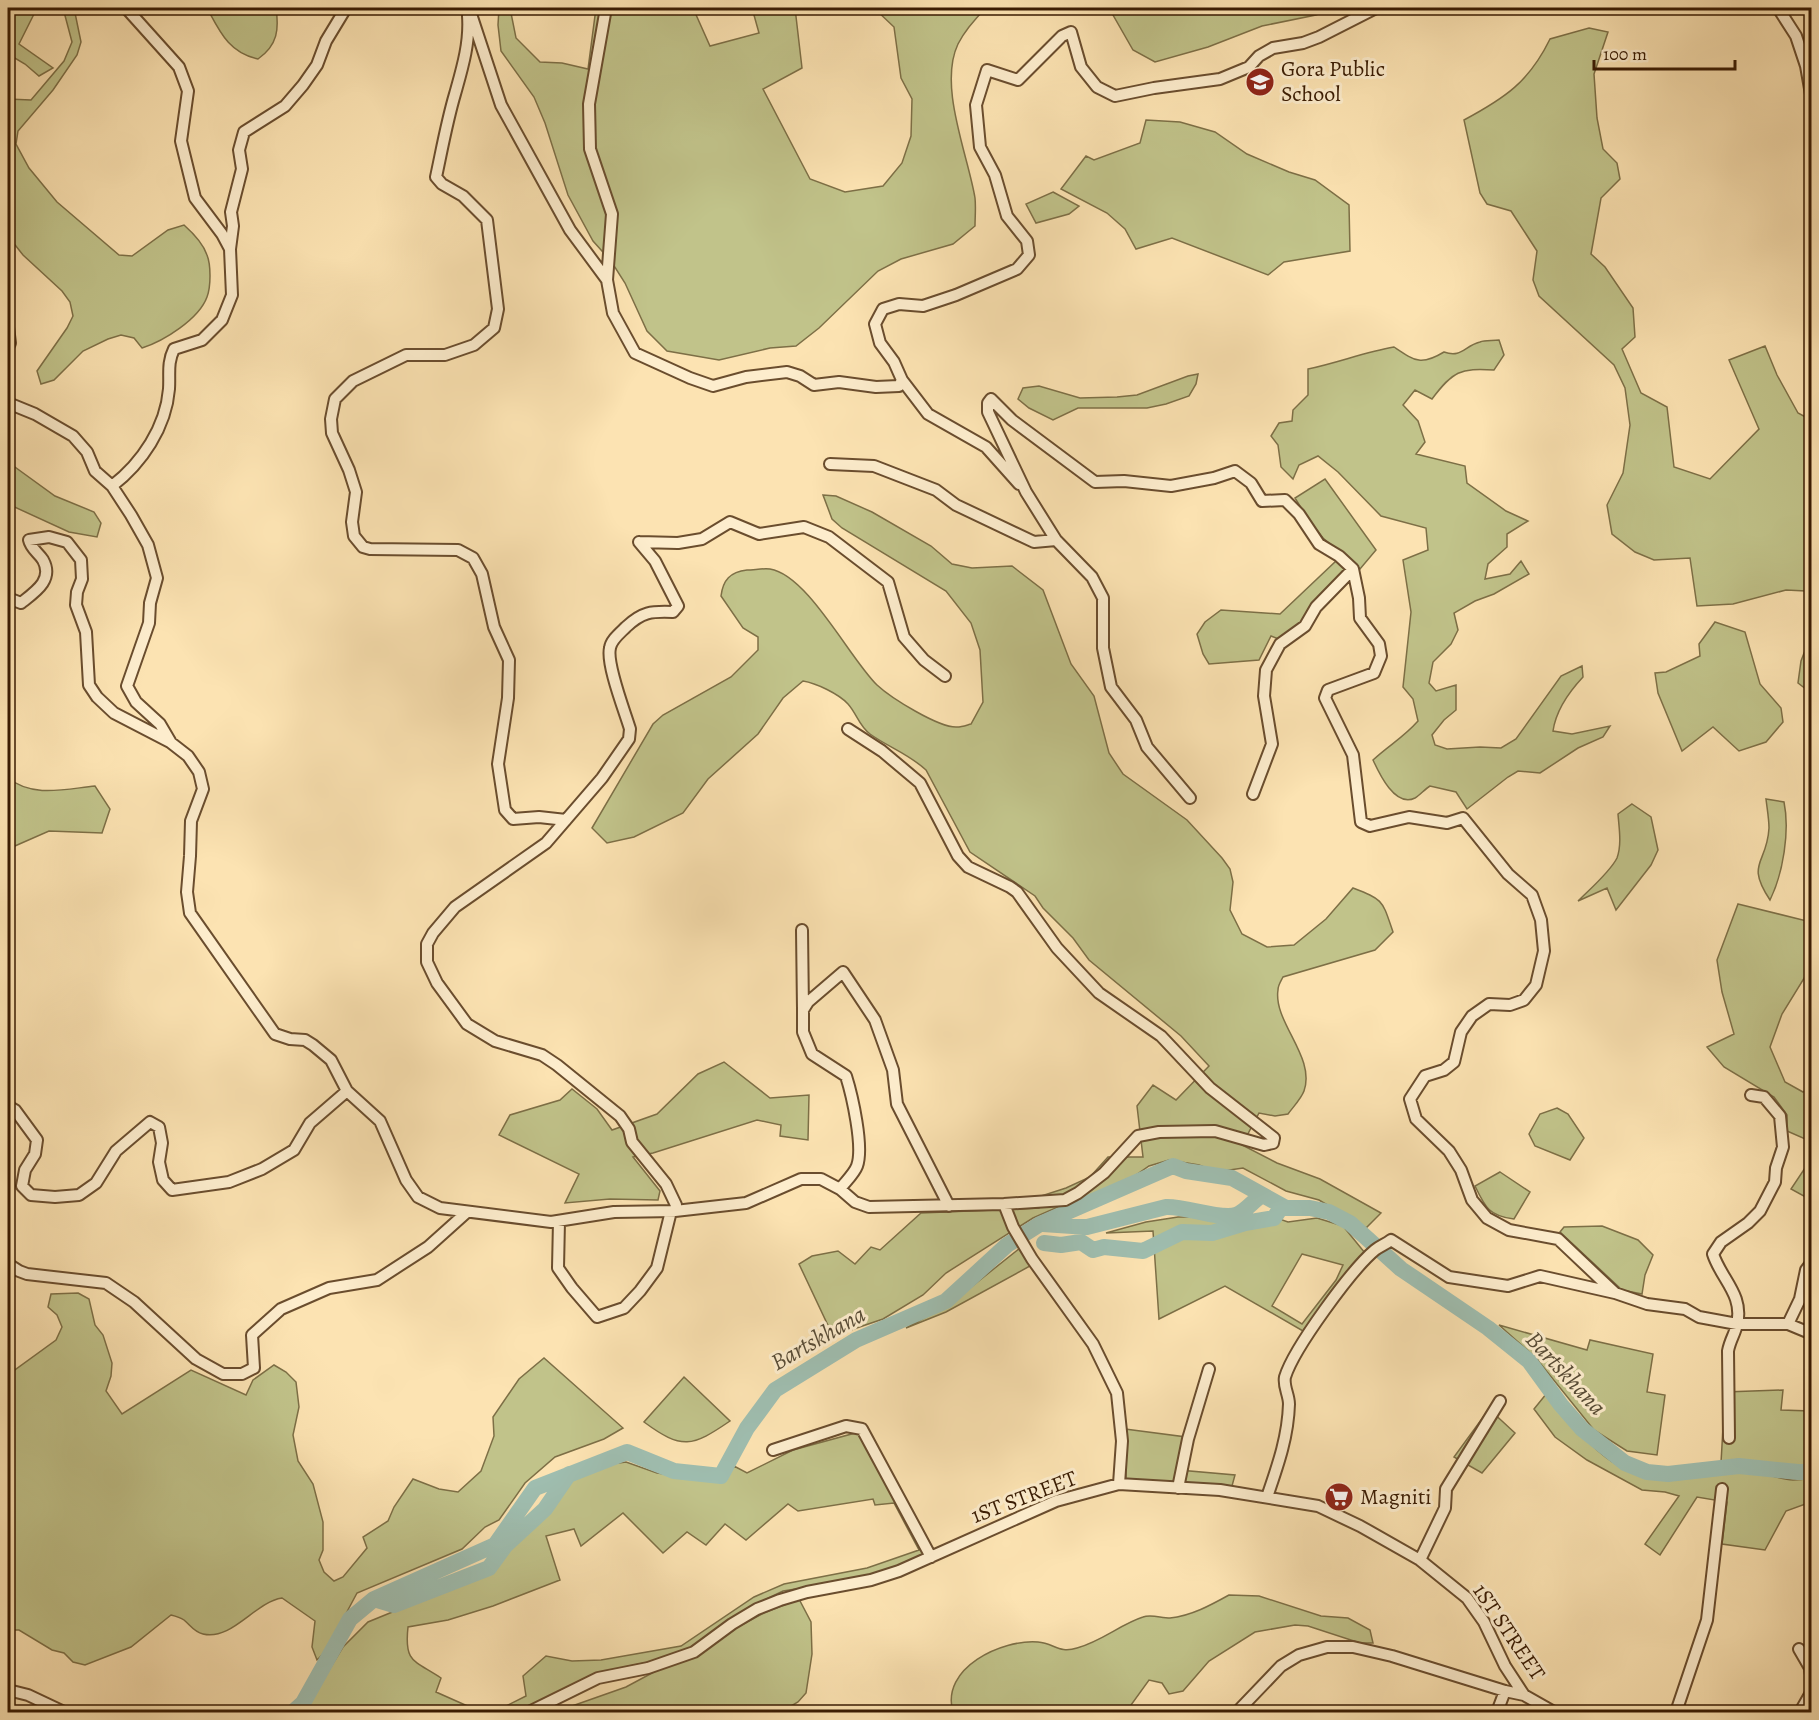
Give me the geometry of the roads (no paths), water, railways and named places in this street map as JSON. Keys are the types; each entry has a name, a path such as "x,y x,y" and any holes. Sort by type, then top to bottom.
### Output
{"street":[{"path":"126,8 179,67 188,91 181,141 195,198 222,234 230,249"},
{"path":"112,486 125,476 150,443 163,420 169,390 168,360 174,349 202,340 222,320 232,295 230,249 233,226 231,212 242,169 239,150 244,132 285,106 303,85 317,65 326,41 346,8"},
{"path":"469,8 501,105 570,230 607,280"},
{"path":"469,8 469,27 463,68 454,95 436,177 442,184 463,196 487,219 498,309 494,328 474,345 445,355 406,355 353,381 334,399 331,419 332,433 349,470 356,492 352,522 354,536 363,547 458,550 473,558 482,574 494,627 509,660 508,698 498,764 505,810 513,819 539,817 566,820"},
{"path":"606,8 589,104 590,149 612,214 607,280 613,313 635,353 713,386 746,377 788,372 814,385 839,381 876,387 899,386 902,380"},
{"path":"1026,492 986,447 928,414 902,380 894,362 880,343 875,324 883,309 899,304 923,306 956,295 1017,269 1029,255 1027,241 1007,216 995,175 980,147 976,105 987,70 1018,80 1062,36 1071,32 1082,67 1097,87 1115,96 1220,79 1249,67 1259,56 1273,48 1303,43 1319,37 1376,8"},
{"path":"1778,8 1796,36 1806,66 1812,100"},
{"path":"8,327 10,343 8,347"},
{"path":"1190,798 1148,747 1136,720 1111,687 1103,648 1103,598 1092,577 1056,540 1026,492 988,412 988,403 991,399 1012,420 1095,482 1124,481 1171,486 1214,478 1235,471 1251,483 1262,501 1285,500 1299,514 1319,544 1339,556 1353,570 1359,598 1360,618 1379,644 1381,656 1374,673 1328,690 1325,698 1353,755 1361,822 1370,826 1409,817 1447,824 1463,818 1508,873 1532,895 1541,920 1544,951 1536,985 1524,1000 1510,1005 1489,1004 1472,1016 1461,1032 1454,1062 1444,1070 1425,1076 1410,1099 1416,1119 1449,1151 1461,1170 1472,1200 1487,1218 1509,1230 1558,1239 1615,1293"},
{"path":"8,403 34,414 73,436 87,452 94,471 112,486 148,545 157,578 150,603 148,623 127,686 136,702 159,724 170,742"},
{"path":"830,464 874,466 936,490 956,505 1034,542 1056,540"},
{"path":"559,1221 558,1268 597,1317 624,1308 657,1268 676,1205 666,1184 632,1142 629,1129 620,1116 542,1055 495,1041 467,1024 437,983 427,962 427,944 433,933 455,907 546,843 602,778 629,739 630,729 609,660 610,647 616,637 638,616 657,611 673,612 678,606 655,561 639,542 678,543 702,539 730,522 759,534 804,527 829,537 888,582 904,637 924,660 945,676"},
{"path":"8,598 21,603 45,580 46,569 42,558 31,547 30,540 49,537 67,542 81,560 82,579 77,592 76,605 86,632 89,685 97,697 114,713 170,742 188,756 202,781 203,789 191,821 187,892 190,913 275,1034 290,1039 305,1040 331,1060 347,1091 380,1121 406,1180 418,1197 440,1208 551,1222 614,1212 673,1211 746,1203 801,1179 821,1179 840,1189 855,1202 869,1207 949,1206 1065,1200 1104,1173 1137,1136 1159,1132 1215,1131 1264,1145 1273,1143 1274,1138 1210,1088 1161,1036 1098,993 1057,948 1017,892 968,867 958,856 920,783 882,751 848,729"},
{"path":"1253,794 1272,744 1264,696 1266,670 1280,644 1305,626 1316,607 1353,570"},
{"path":"802,930 803,1032 812,1054 846,1076 852,1092 859,1147 857,1166 840,1189"},
{"path":"803,1010 808,1002 843,972 875,1020 893,1070 897,1104 949,1206"},
{"path":"8,1106 15,1110 37,1140 35,1154 25,1170 22,1186 31,1195 79,1196 96,1183 116,1151 150,1122 159,1127 162,1143 159,1162 163,1180 172,1190 229,1182 262,1169 294,1150 310,1124 347,1091"},
{"path":"1729,1438 1728,1351 1730,1338 1737,1324 1737,1298 1717,1266 1713,1254 1720,1242 1748,1223 1760,1211 1775,1182 1776,1168 1783,1146 1780,1116 1764,1097 1751,1095"},
{"path":"1004,1204 1013,1227 1027,1250 1093,1344 1117,1393 1122,1441 1119,1484"},
{"path":"8,1263 27,1274 105,1283 134,1302 196,1359 223,1374 242,1374 254,1368 252,1335 281,1309 329,1288 377,1280 428,1248 467,1212"},
{"path":"1267,1497 1285,1445 1289,1401 1285,1378 1309,1332 1352,1276 1375,1251 1391,1240 1449,1277 1508,1286 1540,1276 1615,1293 1647,1304 1685,1309 1699,1317 1737,1324 1788,1324 1812,1334"},
{"path":"1788,1324 1800,1299 1806,1270 1812,1262"},
{"path":"1178,1488 1188,1439 1209,1369"},
{"path":"1420,1560 1445,1508 1446,1489 1500,1401"},
{"path":"772,1450 846,1426 862,1429 931,1557"},
{"name":"1ST STREET","path":"529,1713 598,1678 648,1668 694,1652 740,1619 780,1600 807,1592 871,1581 899,1571 1056,1501 1119,1484 1220,1490 1267,1497 1318,1506 1360,1526 1420,1560 1467,1598 1484,1623 1505,1666 1524,1695 1554,1713"},
{"path":"1676,1713 1707,1620 1722,1489"},
{"path":"1237,1713 1281,1666 1299,1655 1327,1647 1353,1647 1392,1656 1524,1695"},
{"path":"1799,1649 1810,1668 1812,1683"},
{"path":"8,1690 28,1695 64,1713"},
{"path":"1497,1713 1505,1691"},
{"path":"1800,1713 1812,1691"}],"waterway":[{"name":"Bartskhana","path":"293,1712 303,1703 350,1619 374,1599 495,1545 535,1488 627,1452 674,1471 721,1476 747,1428 775,1390 856,1340 946,1301 1007,1245 1040,1224 1173,1166 1186,1171 1232,1178 1286,1208 1310,1208 1329,1212 1350,1223 1401,1269 1488,1328 1529,1361 1561,1405 1582,1429 1625,1463 1647,1472 1668,1474 1739,1466 1812,1472"},
{"name":"Bartskhana","path":"1043,1224 1087,1227 1166,1207 1229,1216 1246,1209 1262,1195"},
{"name":"Bartskhana","path":"1044,1243 1061,1245 1081,1242 1093,1250 1104,1247 1143,1251 1182,1232 1212,1233 1245,1223 1274,1218 1282,1206"},
{"name":"Bartskhana","path":"374,1599 394,1605 489,1568 505,1546 545,1509 569,1474"}],"place":[{"name":"Gora Public School","path":"1260,82"},
{"name":"Magniti","path":"1339,1497"}]}
